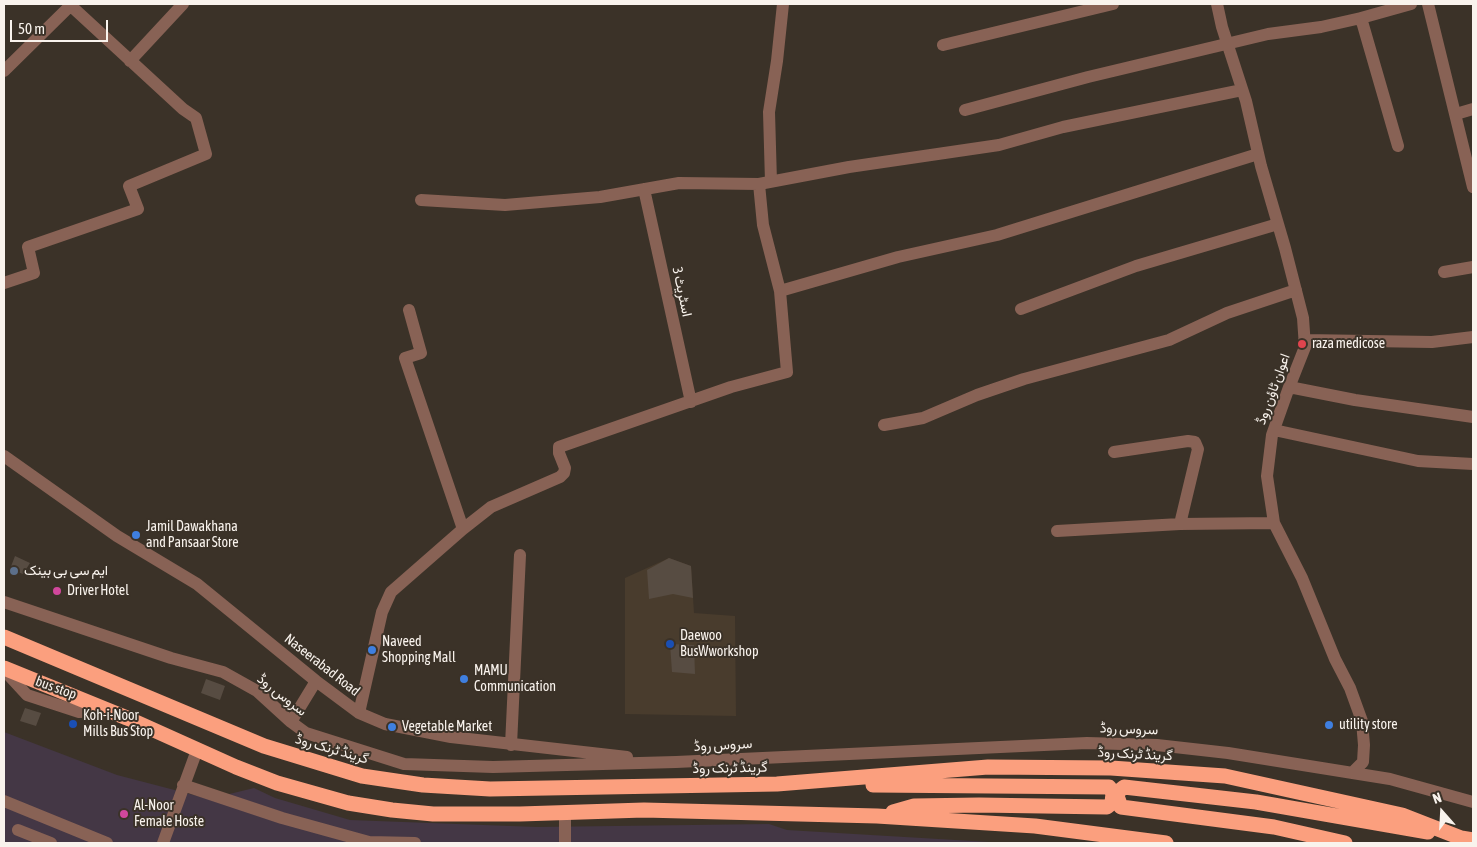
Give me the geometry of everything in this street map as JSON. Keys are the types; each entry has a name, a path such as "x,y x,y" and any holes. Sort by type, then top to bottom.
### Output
{"highway":[{"name":"گرینڈ ٹرنک روڈ","path":"4,637 264,746 362,776 423,785 490,789 777,784 988,766 1111,768 1235,778 1402,815 1467,839"},
{"path":"4,669 109,711 277,783 348,803 392,810 433,814 565,813 644,810 878,816 1035,826 1166,843"},
{"path":"777,784 1109,787 1113,793 1112,803 1107,808 979,805 914,806 878,816"},
{"path":"1345,843 1274,827 1121,808 1117,796 1124,787 1256,802 1467,839"}],"street":[{"path":"4,71 70,4 183,109 196,118 206,154 130,186 138,209 28,247 34,274 4,283"},
{"path":"130,61 183,4"},
{"path":"359,713 382,612 391,592 491,507 564,474 565,468 559,453 559,447 731,387 787,372 780,290 763,225 769,112 783,4"},
{"path":"942,46 1113,4"},
{"name":"اعوان ٹاؤن روڈ","path":"1217,4 1303,318 1305,347 1274,430 1266,476 1274,523 1302,578 1335,659 1350,688 1362,721 1363,762 1352,773"},
{"path":"965,110 1088,77 1268,34 1321,27 1411,4"},
{"path":"1428,4 1473,187"},
{"path":"1361,18 1398,146"},
{"path":"422,200 505,205 600,198 679,183 765,183 849,167 999,145 1063,127 1242,90"},
{"path":"1456,114 1473,109"},
{"path":"780,290 898,257 997,235 1258,154"},
{"name":"اسٹریٹ 3","path":"644,190 691,402"},
{"path":"1021,309 1136,266 1278,224"},
{"path":"1444,272 1473,267"},
{"path":"884,425 923,418 977,395 1024,379 1169,340 1227,313 1296,290"},
{"path":"409,310 420,353 405,358 463,529"},
{"path":"1304,340 1432,342 1473,337"},
{"path":"1289,388 1355,400 1473,417"},
{"path":"1274,430 1418,461 1473,464"},
{"path":"1114,452 1188,441 1196,442 1198,449 1180,524"},
{"name":"Naseerabad Road","path":"4,456 118,536 197,584 316,681 359,713 385,724 451,737 676,762"},
{"path":"1057,530 1180,524 1274,523"},
{"path":"511,745 520,555"},
{"name":"سروس روڈ","path":"4,602 171,658 223,672 257,691 306,733 404,764 493,767 676,762 1087,743 1157,745 1228,752 1390,779 1473,802"},
{"path":"291,722 316,681"},
{"path":"163,843 197,750"},
{"path":"184,785 282,818 369,842 415,843"},
{"path":"4,801 107,843"},
{"path":"565,813 565,843"},
{"path":"18,830 50,843"}],"shaded area":[{"path":"669,558 691,566 694,613 735,616 736,716 625,714 625,578"},
{"path":"4,732 117,775 209,799 254,788 275,798 350,820 537,827 769,824 787,830 1006,843 4,843"}],"building":[{"path":"15,556 30,563 23,574 10,569"},
{"path":"669,558 691,566 693,598 673,594 649,599 647,570"},
{"path":"670,644 694,645 695,674 672,672"},
{"path":"206,679 225,686 220,700 201,693"},
{"path":"25,708 41,713 36,726 20,721"}],"place":[{"name":"raza medicose","path":"1302,344"},
{"name":"Jamil Dawakhana and Pansaar Store","path":"136,535"},
{"name":"ایم سی بی بینک","path":"14,571"},
{"name":"Driver Hotel","path":"57,591"},
{"name":"Daewoo BusWworkshop","path":"670,644"},
{"name":"Naveed Shopping Mall","path":"372,650"},
{"name":"MAMU Communication","path":"464,679"},
{"name":"Koh-i-Noor Mills Bus Stop","path":"73,724"},
{"name":"utility store","path":"1329,725"},
{"name":"Vegetable Market","path":"392,727"},
{"name":"Al-Noor Female Hoste","path":"124,814"}]}
